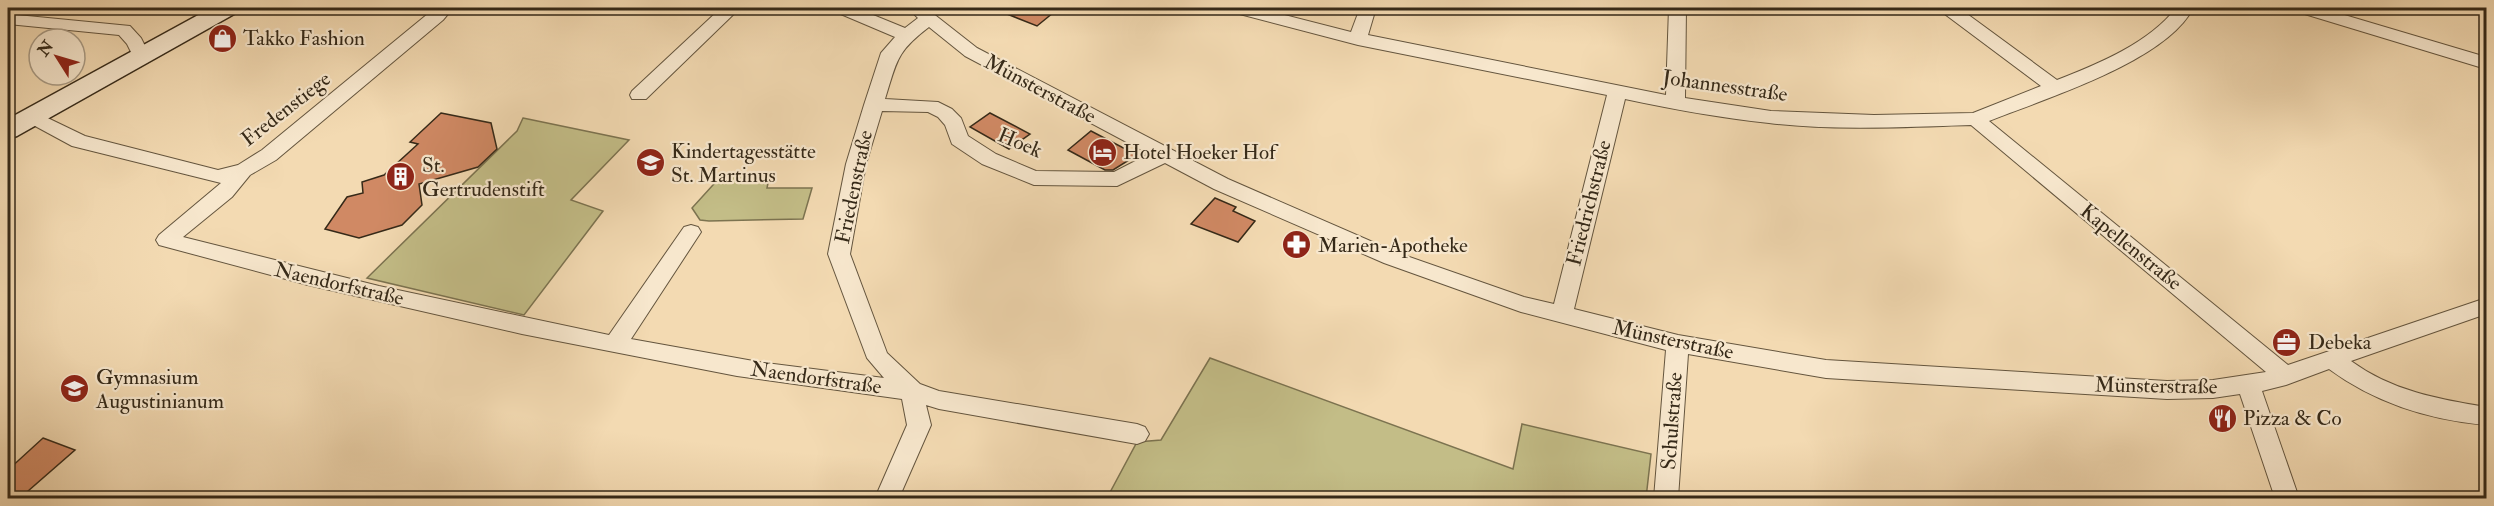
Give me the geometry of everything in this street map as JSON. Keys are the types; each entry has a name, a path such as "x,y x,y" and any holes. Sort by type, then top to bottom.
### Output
{"street":[{"path":"8,12 12,8"},
{"path":"8,130 228,8"},
{"name":"Fredenstiege","path":"31,116 78,141 218,177 256,165 444,8"},
{"path":"639,95 731,8"},
{"path":"842,8 903,33"},
{"name":"Johannesstraße","path":"1238,8 1358,39 1675,103 1771,117 1874,121 1975,118 2113,65 2173,24 2185,8"},
{"path":"1358,39 1368,8"},
{"path":"1675,103 1678,8"},
{"path":"1948,8 2055,88"},
{"path":"2304,8 2487,63"},
{"name":"Friedenstraße","path":"922,13 903,33 890,53 856,164 840,254 878,358 912,392 939,400 1137,434"},
{"name":"Münsterstraße","path":"922,13 971,52 1164,156 1221,184 1391,258 1521,304 1678,344 1837,370 2167,390 2213,389 2286,376 2487,306"},
{"path":"8,17 14,20 124,30 135,42 141,56"},
{"name":"Friedrichstraße","path":"1562,314 1617,92"},
{"name":"Hoek","path":"873,105 931,106 945,113 954,123 959,139 989,159 1034,178 1117,179 1164,156"},
{"name":"Kapellenstraße","path":"1975,118 2286,376"},
{"name":"Naendorfstraße","path":"243,170 225,192 166,240 295,276 525,327 738,368 912,392"},
{"path":"615,344 691,232"},
{"name":"Schulstraße","path":"1666,498 1678,344"},
{"path":"2333,360 2385,394 2416,404 2487,416"},
{"path":"2248,384 2287,498"},
{"path":"887,498 919,424 912,392"}],"shaded area":[{"path":"523,118 629,140 571,200 603,211 524,315 367,278 517,131"},
{"path":"770,173 767,188 812,188 803,219 709,221 700,220 692,208 723,174"},
{"path":"1210,358 1513,469 1522,424 1651,454 1646,498 1107,498 1137,442 1161,440"}],"building":[{"path":"992,8 1059,8 1037,26"},
{"name":"St. Gertrudenstift","path":"441,113 491,123 497,149 478,167 419,184 422,205 402,225 359,238 325,229 347,197 363,193 362,182 384,175 418,144 410,142"},
{"path":"990,113 1030,134 1009,149 970,127"},
{"name":"Hotel Hoeker Hof","path":"1091,131 1137,155 1113,170 1105,170 1068,150"},
{"path":"1215,198 1236,207 1233,211 1255,221 1238,242 1191,224"},
{"path":"43,438 75,450 20,498 8,498 8,470"}],"place":[{"name":"Takko Fashion","path":"222,38"},
{"name":"Hotel Hoeker Hof","path":"1102,152"},
{"name":"Kindertagesstätte St. Martinus","path":"650,163"},
{"name":"St. Gertrudenstift","path":"401,177"},
{"name":"Marien-Apotheke","path":"1297,245"},
{"name":"Debeka","path":"2287,342"},
{"name":"Gymnasium Augustinianum","path":"75,389"},
{"name":"Pizza & Co","path":"2222,418"}]}
